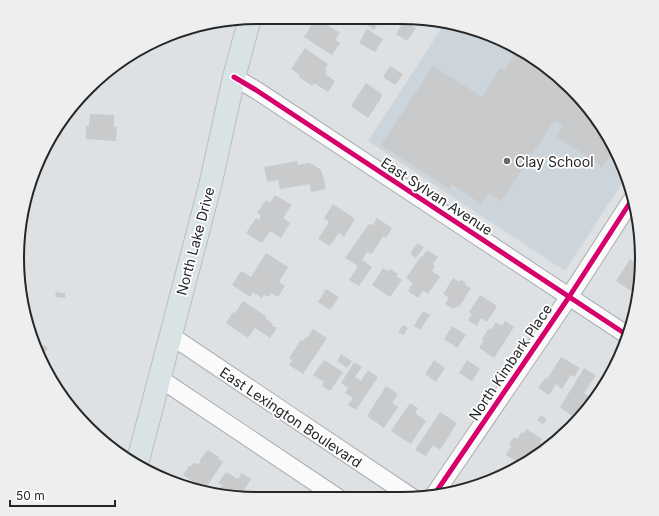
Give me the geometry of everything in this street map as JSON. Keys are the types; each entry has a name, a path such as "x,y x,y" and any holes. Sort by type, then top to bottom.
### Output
{"main road":[{"name":"North Lake Drive","path":"138,459 210,186 234,77 248,25"}],"street":[{"name":"East Sylvan Avenue","path":"234,77 256,90 623,333"},
{"name":"North Kimbark Place","path":"438,489 569,297 629,204"},
{"name":"East Lexington Boulevard","path":"170,335 404,492"},
{"path":"159,378 330,492"}],"shaded area":[{"name":"Clay School","path":"442,27 447,28 476,36 518,55 531,63 555,82 577,104 596,128 611,155 623,182 565,271 368,141"}],"building":[{"path":"312,24 328,24 340,33 335,40 340,43 332,55 304,37"},
{"path":"365,24 378,24 374,30"},
{"path":"402,24 410,25 416,28 407,41 396,34"},
{"path":"367,29 383,39 375,52 359,43"},
{"path":"305,48 328,64 325,69 327,70 325,74 335,81 328,92 314,83 312,86 291,69"},
{"path":"515,53 531,63 555,82 587,116 604,141 611,154 602,167 556,136 563,126 554,121 501,201 489,193 481,204 452,184 449,189 381,145 433,66 482,97 500,68 504,71"},
{"path":"390,66 403,74 395,85 383,77"},
{"path":"366,83 382,94 380,100 368,118 351,106"},
{"path":"90,114 114,115 114,127 117,127 116,141 86,139 86,126 89,126"},
{"path":"297,161 298,165 308,163 321,170 326,189 311,192 310,184 280,189 278,180 267,182 264,167"},
{"path":"275,195 292,205 283,218 290,223 281,238 270,231 262,243 246,233 256,218 259,220 261,216 257,213 266,200 270,203"},
{"path":"333,204 355,219 344,237 339,233 330,246 318,239 329,222 324,218"},
{"path":"377,218 392,228 386,238 383,236 372,254 367,252 362,260 372,267 359,286 349,280 358,266 345,258 369,224 373,225"},
{"path":"417,243 424,247 416,258 410,254"},
{"path":"427,250 438,257 433,264 435,266 432,271 440,277 428,294 423,291 418,298 408,291 413,283 406,278"},
{"path":"266,253 288,267 279,282 285,286 278,297 271,293 269,297 264,295 262,298 253,292 250,297 232,285 241,271 251,277"},
{"path":"630,259 635,262 633,288 631,291 616,281"},
{"path":"383,268 389,271 390,269 398,274 396,276 402,280 390,297 372,285"},
{"path":"453,278 459,282 460,279 466,283 465,285 471,288 459,307 457,306 454,309 445,304 449,298 443,294"},
{"path":"326,289 339,297 330,310 318,302"},
{"path":"56,292 65,293 65,298 55,297"},
{"path":"480,295 497,306 487,322 481,318 477,326 468,320 472,314 469,312"},
{"path":"243,301 266,316 265,318 273,324 272,326 277,328 270,338 255,328 248,338 226,323"},
{"path":"423,311 430,315 420,330 414,326"},
{"path":"505,321 514,327 494,358 479,348 484,340 482,339 489,328 491,330 496,322 502,326"},
{"path":"403,325 408,328 404,335 398,332"},
{"path":"452,326 466,335 457,348 444,339"},
{"path":"313,329 327,338 303,374 289,365 292,360 289,358 301,340 303,341 306,337 307,338"},
{"path":"41,344 47,347 47,350 44,352"},
{"path":"341,354 352,361 347,368 337,361"},
{"path":"561,357 580,368 574,377 571,375 562,389 556,384 549,395 538,388 545,378 547,379"},
{"path":"324,360 343,372 330,391 322,386 324,382 313,375"},
{"path":"434,360 445,368 436,382 425,374"},
{"path":"467,360 480,369 472,381 459,373"},
{"path":"354,362 362,367 355,377 361,381 368,370 378,377 356,410 348,405 353,398 345,393 348,388 341,383"},
{"path":"584,368 596,375 584,393 590,397 574,415 572,416 560,407"},
{"path":"386,386 398,394 392,403 398,407 384,428 367,416"},
{"path":"410,403 418,408 415,413 426,421 411,444 391,431"},
{"path":"440,412 457,423 440,450 433,445 426,456 415,450"},
{"path":"541,415 547,419 543,424 537,420"},
{"path":"526,429 542,439 540,443 542,444 517,461 506,455 511,446 509,444 514,437 517,439 522,432 524,433"},
{"path":"208,450 219,457 218,459 223,462 207,487 197,484 183,475 190,465 192,466 193,463 199,464 201,458"},
{"path":"226,472 238,479 242,473 251,479 243,491 220,489 222,485 218,483"}],"cycle path":[{"path":"234,77 256,90 623,332"},
{"path":"438,489 569,297 629,204"}],"place":[{"name":"Clay School","path":"507,161"}]}
